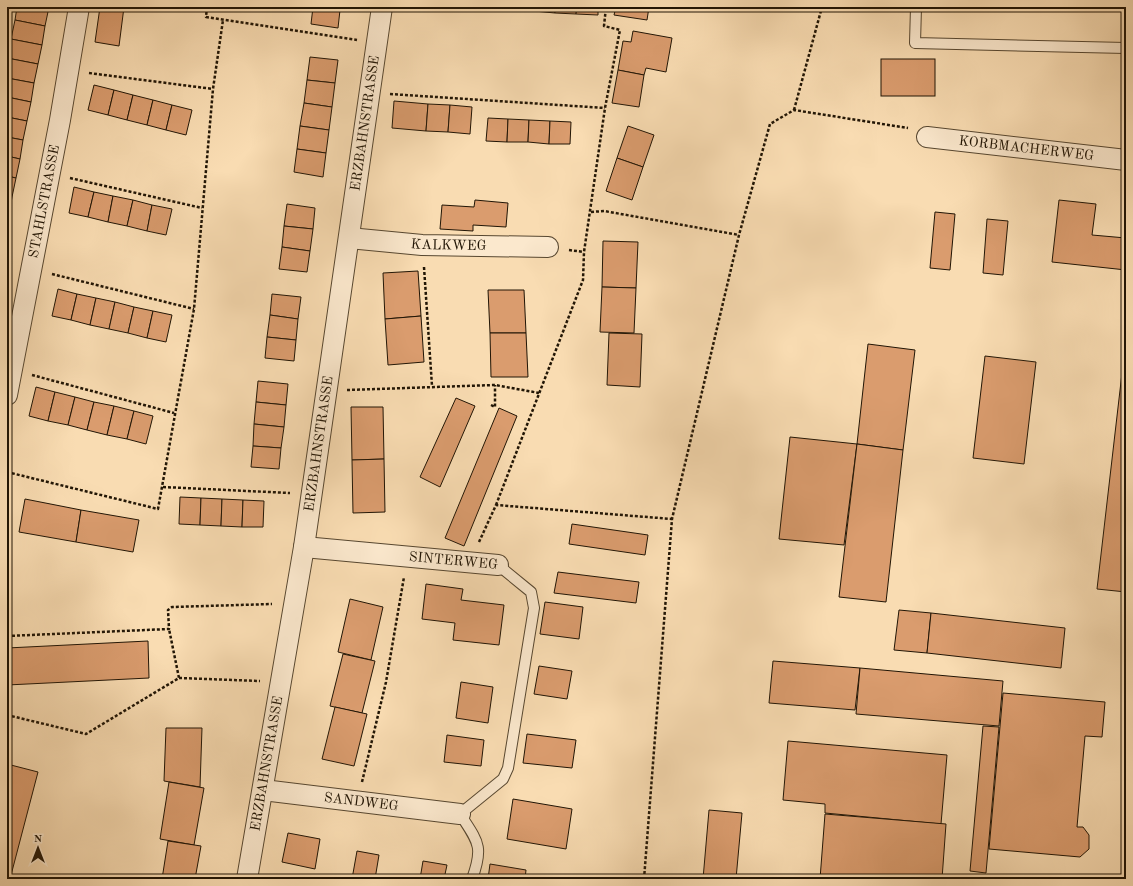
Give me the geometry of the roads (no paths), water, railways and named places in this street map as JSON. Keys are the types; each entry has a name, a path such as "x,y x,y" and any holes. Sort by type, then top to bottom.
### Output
{"street":[{"name":"STAHLSTRASSE","path":"7,395 50,173 79,7"},
{"name":"ERZBAHNSTRASSE","path":"247,879 304,547 382,7"},
{"name":"KORBMACHERWEG","path":"927,137 1126,160"},
{"name":"KALKWEG","path":"349,238 422,245 548,247"},
{"name":"SINTERWEG","path":"304,547 498,565"},
{"name":"SANDWEG","path":"263,790 460,814"}],"lane":[{"path":"916,7 916,43 1126,48"},
{"name":"SINTERWEG","path":"460,814 503,779 508,768 534,608 531,592 498,565"},
{"path":"460,814 477,841 479,860 472,879"}]}
